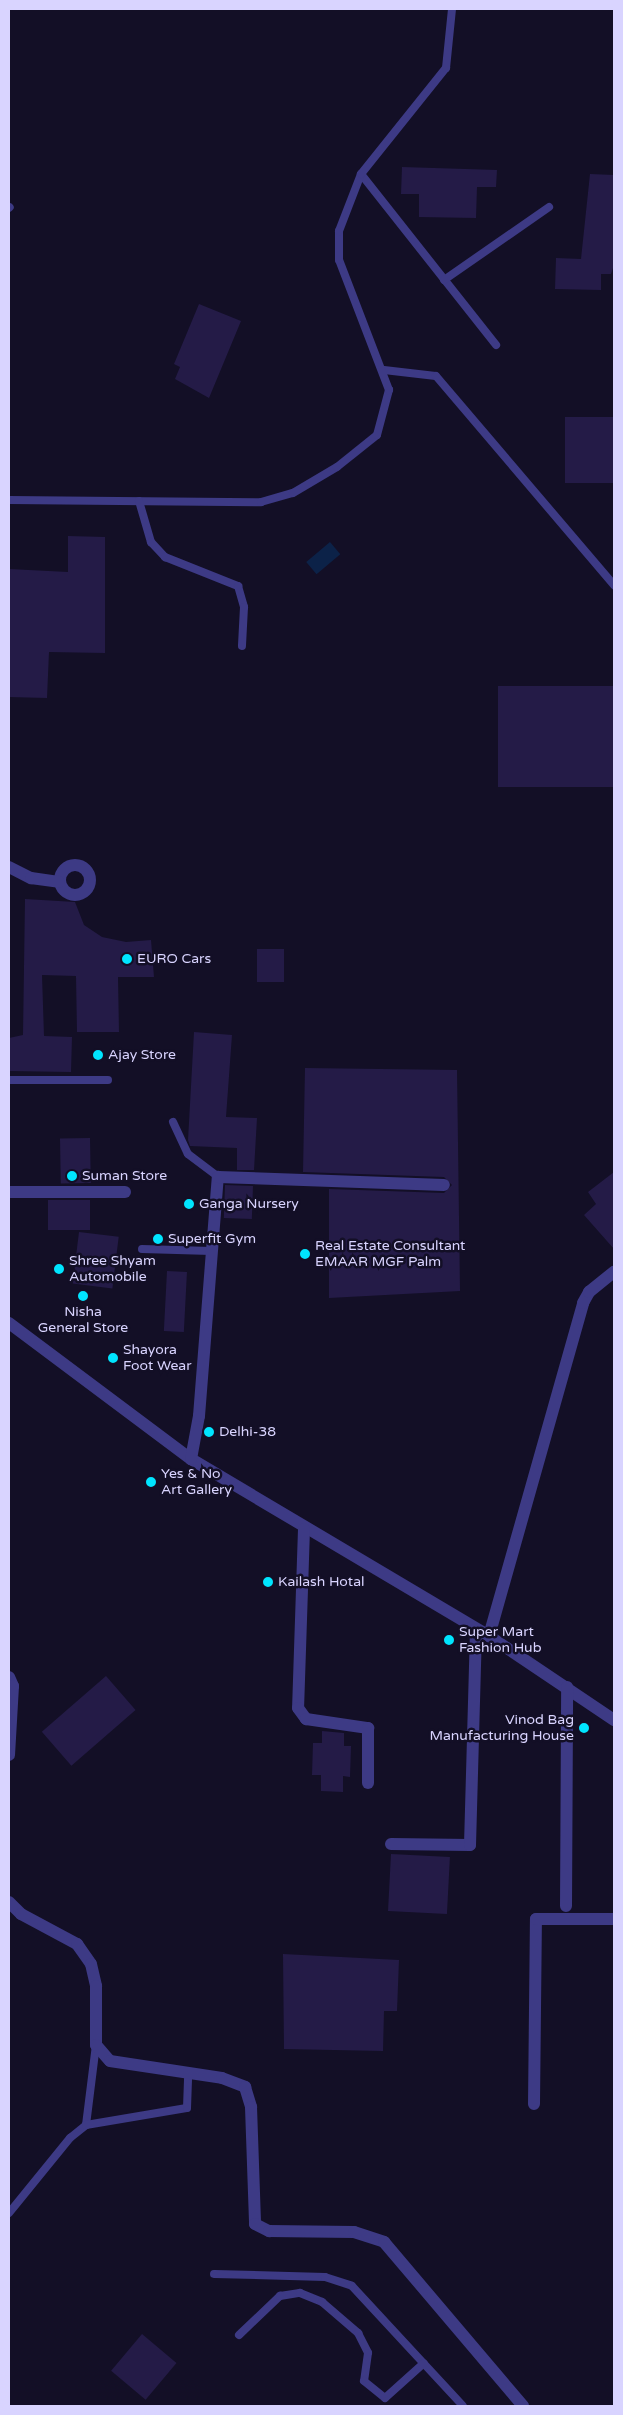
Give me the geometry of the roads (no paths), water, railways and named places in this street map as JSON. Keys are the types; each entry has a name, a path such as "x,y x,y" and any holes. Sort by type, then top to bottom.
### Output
{"street":[{"path":"9,867 31,878 59,882"},
{"path":"191,1460 199,1416 218,1177 444,1185"},
{"path":"9,1192 125,1192"},
{"path":"489,1636 582,1304 589,1292 614,1272"},
{"path":"9,1323 191,1460 304,1529 489,1636 614,1720"},
{"path":"304,1529 298,1708 306,1719 368,1728 368,1783"},
{"path":"391,1844 470,1845 476,1629"},
{"path":"9,1677 13,1686 9,1755"},
{"path":"566,1906 567,1687"},
{"path":"9,1902 21,1914 77,1944 91,1964 96,1986 96,2045 122,2066 233,2080 245,2087 251,2107 255,2224 269,2231 354,2232 384,2242 523,2406"},
{"path":"534,2104 536,1920 614,1919"}],"lane":[{"path":"9,500 139,501 226,505 293,493 337,467 377,435 387,409 384,370 337,247 361,174 446,68 452,9"},
{"path":"361,174 496,345"},
{"path":"444,280 549,207"},
{"path":"384,370 436,376 614,585"},
{"path":"139,501 151,542 165,557 238,586 244,607 242,646"},
{"path":"9,1080 108,1080"},
{"path":"173,1122 188,1154 218,1177"},
{"path":"142,1249 211,1251"},
{"path":"86,2125 96,2045"},
{"path":"9,2212 70,2138 86,2125 184,2110 190,2103 188,2074"},
{"path":"214,2274 339,2280 360,2293 463,2406"},
{"path":"240,2335 280,2296 300,2294 322,2302 358,2333 368,2353 364,2382 385,2398 424,2363"}],"water":[{"path":"330,542 340,554 317,574 306,562"}],"place":[{"name":"EURO Cars","path":"127,959"},
{"name":"Ajay Store","path":"98,1055"},
{"name":"Suman Store","path":"72,1176"},
{"name":"Ganga Nursery","path":"189,1204"},
{"name":"Superfit Gym","path":"158,1239"},
{"name":"Real Estate Consultant EMAAR MGF Palm","path":"305,1254"},
{"name":"Shree Shyam Automobile","path":"59,1269"},
{"name":"Nisha General Store","path":"83,1296"},
{"name":"Shayora Foot Wear","path":"113,1358"},
{"name":"Delhi-38","path":"209,1432"},
{"name":"Yes & No Art Gallery","path":"151,1482"},
{"name":"Kailash Hotal","path":"268,1582"},
{"name":"Super Mart Fashion Hub","path":"449,1640"},
{"name":"Vinod Bag Manufacturing House","path":"584,1728"}]}
